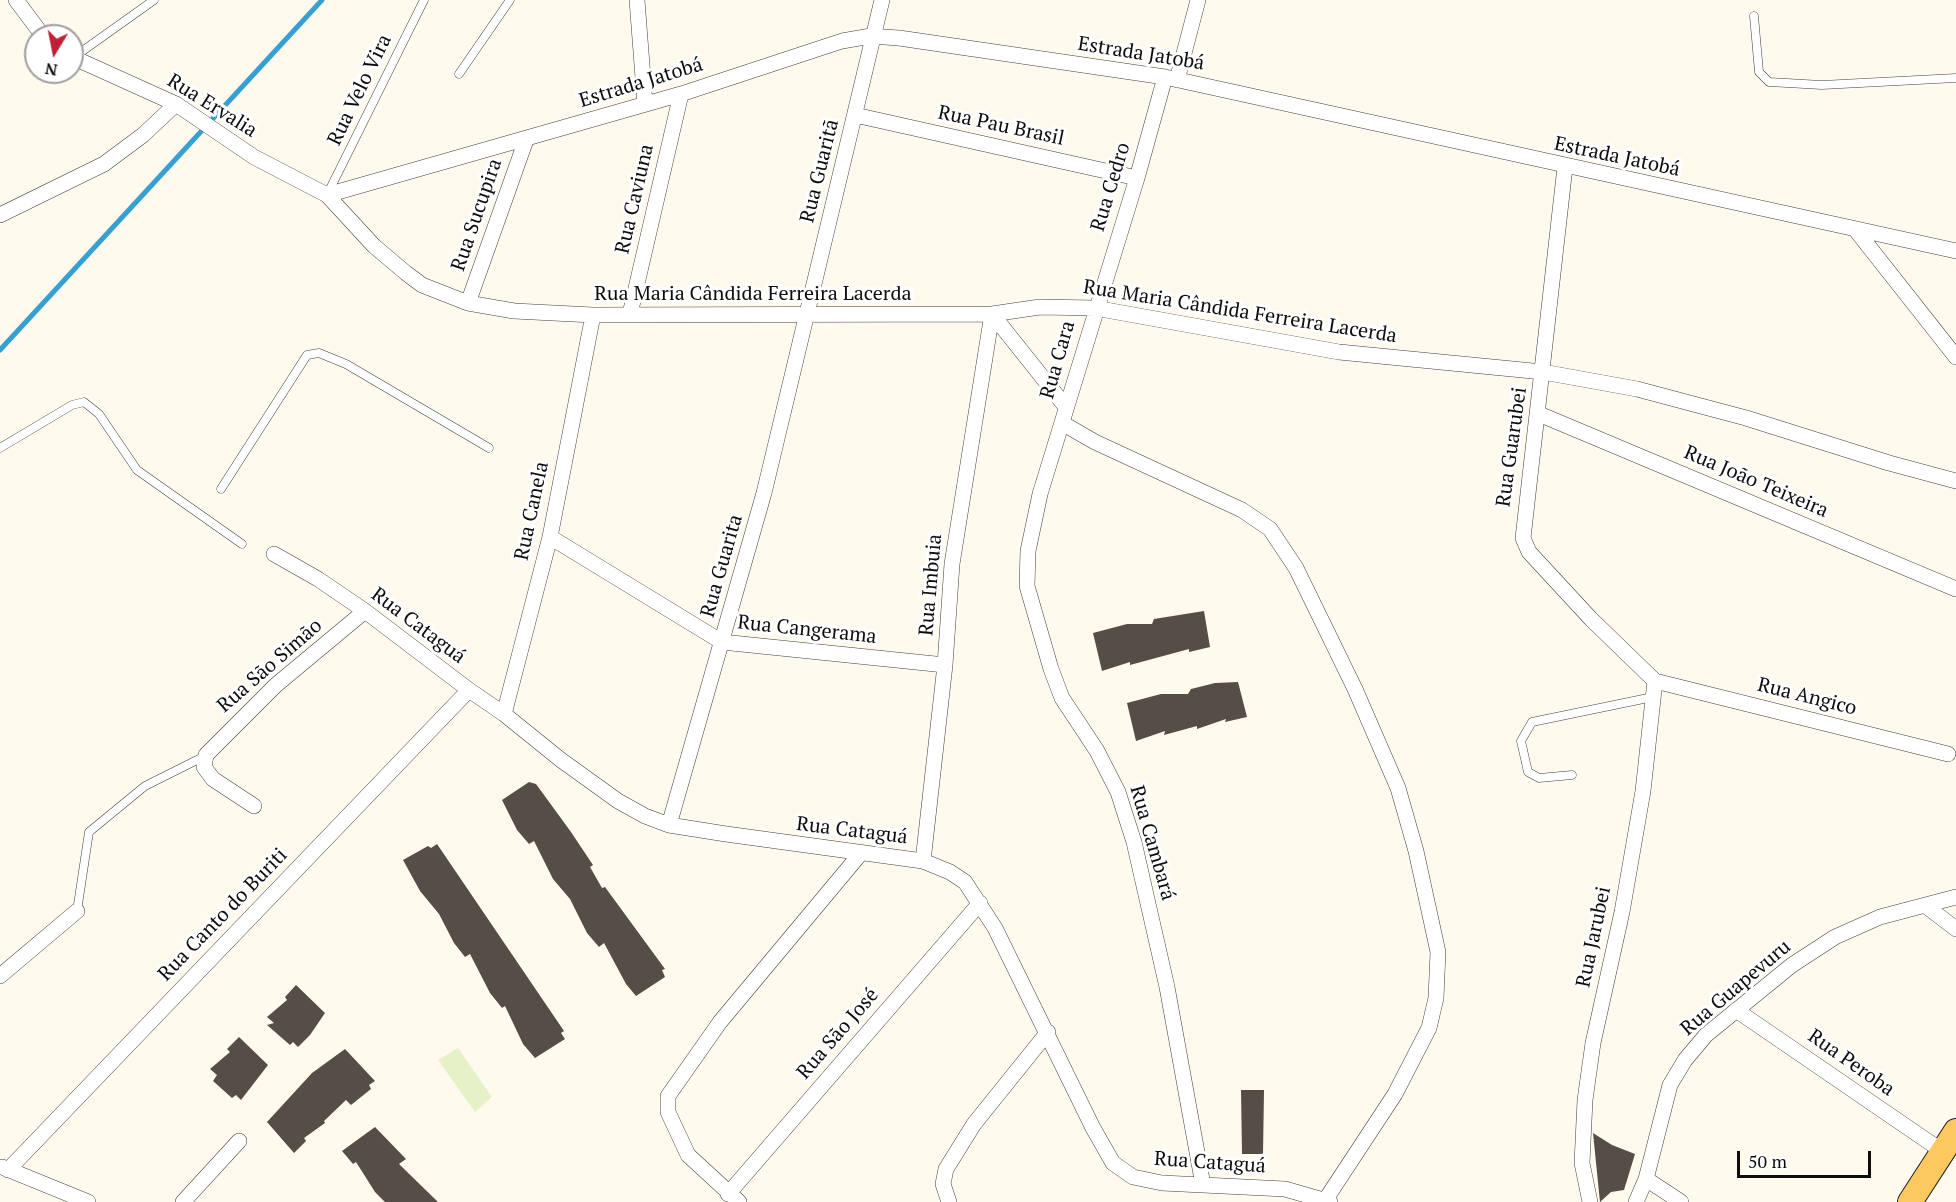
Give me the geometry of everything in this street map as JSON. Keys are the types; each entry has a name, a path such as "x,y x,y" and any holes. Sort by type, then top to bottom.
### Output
{"main road":[{"path":"1910,1202 1956,1131"}],"street":[{"path":"16,0 34,24"},
{"path":"637,0 645,104"},
{"path":"871,36 882,0"},
{"name":"Rua Cedro","path":"1095,308 1198,0"},
{"name":"Estrada Jatobá","path":"327,195 681,94 842,41 871,36 899,38 1171,78 1565,167 1956,251"},
{"name":"Rua Guaritã","path":"806,315 855,115 871,36"},
{"name":"Rua Ervalia","path":"84,63 176,104 254,157 327,195"},
{"name":"Rua Caviuna","path":"630,314 681,94"},
{"path":"0,215 104,164 143,135 176,104"},
{"name":"Rua Pau Brasil","path":"855,115 1137,178"},
{"name":"Rua Sucupira","path":"468,303 526,140"},
{"name":"Rua Guarubei","path":"1565,167 1539,414 1523,523 1523,538 1529,552 1591,619 1655,681"},
{"name":"Rua Maria Cândida Ferreira Lacerda","path":"327,195 374,246 414,279 446,296 468,303 514,311 593,315 992,314 1040,307 1095,308 1339,352 1543,372 1637,389 1746,418 1889,463 1956,481"},
{"path":"1855,229 1956,357"},
{"name":"Rua Cara","path":"1062,423 1095,308"},
{"path":"992,314 1066,407"},
{"name":"Rua Imbuia","path":"924,861 945,665 952,564 992,314"},
{"name":"Rua Canela","path":"504,714 550,537 593,315"},
{"name":"Rua Guarita","path":"669,825 764,493 806,315"},
{"name":"Rua João Teixeira","path":"1539,414 1956,589"},
{"path":"1062,423 1095,442 1242,510 1270,529 1296,568 1359,698 1398,788 1418,861 1438,952 1436,998 1429,1028 1400,1085 1326,1201"},
{"name":"Rua Cambará","path":"1062,423 1031,528 1027,586 1059,688 1118,792 1134,842 1167,987 1203,1185"},
{"name":"Rua Cangerama","path":"550,537 722,642 945,665"},
{"name":"Rua Cataguá","path":"274,554 318,579 365,611 618,801 645,816 669,825 924,861 965,882 995,927 1093,1128 1113,1163 1133,1177 1162,1183 1285,1189 1326,1201"},
{"name":"Rua São Simão","path":"206,755 276,685 365,611"},
{"name":"Rua Jarubei","path":"1590,1202 1582,1163 1585,1100 1593,1043 1622,912 1641,802 1655,681"},
{"name":"Rua Angico","path":"1655,681 1948,754"},
{"name":"Rua Canto do Buriti","path":"4,1168 468,690"},
{"path":"206,755 204,767 213,779 254,806"},
{"path":"734,1198 688,1155 668,1112 668,1096 720,1022 861,853"},
{"name":"Rua Guapevuru","path":"1636,1202 1646,1179 1670,1085 1685,1060 1706,1035 1792,965 1835,937 1880,917 1956,897"},
{"name":"Rua São José","path":"734,1198 980,903"},
{"path":"1926,906 1956,928"},
{"path":"0,976 77,911"},
{"name":"Rua Peroba","path":"1736,1010 1942,1151"},
{"path":"949,1202 944,1184 946,1169 974,1124 1048,1032"},
{"path":"183,1202 239,1141"},
{"path":"4,1168 88,1202"},
{"path":"1646,1179 1681,1202"}],"lane":[{"path":"84,50 154,0"},
{"name":"Rua Velo Vira","path":"327,195 424,0"},
{"path":"459,74 510,0"},
{"path":"1754,16 1759,72 1769,82 1822,85 1956,78"},
{"path":"221,489 307,355 319,353 346,364 489,448"},
{"path":"0,448 72,405 84,402 99,414 137,470 242,544"},
{"path":"1572,775 1539,778 1528,771 1521,741 1532,722 1653,697"},
{"name":"Rua São Simão","path":"77,911 88,832 145,786 206,755"}],"green space":[{"path":"458,1048 492,1097 475,1112 438,1060"}],"building":[{"path":"1204,611 1210,647 1189,652 1189,649 1130,665 1130,662 1102,671 1093,633 1127,624 1152,624 1154,619"},
{"path":"1238,682 1247,717 1225,722 1226,719 1197,729 1197,726 1164,735 1165,731 1136,741 1127,703 1161,694 1188,694 1191,689 1215,683"},
{"path":"529,782 536,784 571,832 593,865 590,867 602,888 605,887 665,969 662,970 665,977 636,996 626,984 604,943 599,947 587,933 570,899 553,879 534,841 529,844 517,830 502,800"},
{"path":"437,844 564,1031 561,1033 565,1039 535,1058 523,1044 505,1006 502,1008 490,993 470,954 465,957 454,943 439,914 420,891 403,860 428,846 431,848"},
{"path":"296,985 325,1013 310,1035 298,1047 293,1042 290,1045 267,1025 274,1023 267,1017 287,1000 285,997"},
{"path":"239,1037 268,1065 241,1100 236,1095 232,1098 213,1081 217,1075 210,1069 230,1052 227,1049"},
{"path":"345,1049 375,1081 369,1085 371,1089 351,1105 346,1100 324,1121 325,1123 304,1138 306,1141 294,1153 267,1122 312,1073"},
{"path":"1241,1090 1264,1090 1263,1154 1242,1154"},
{"path":"375,1127 406,1159 399,1164 438,1202 385,1202 375,1192 356,1162 353,1164 342,1151"},
{"path":"1593,1133 1612,1145 1635,1154 1624,1190 1611,1192 1600,1202"}],"waterway":[{"path":"0,350 322,0"}]}
